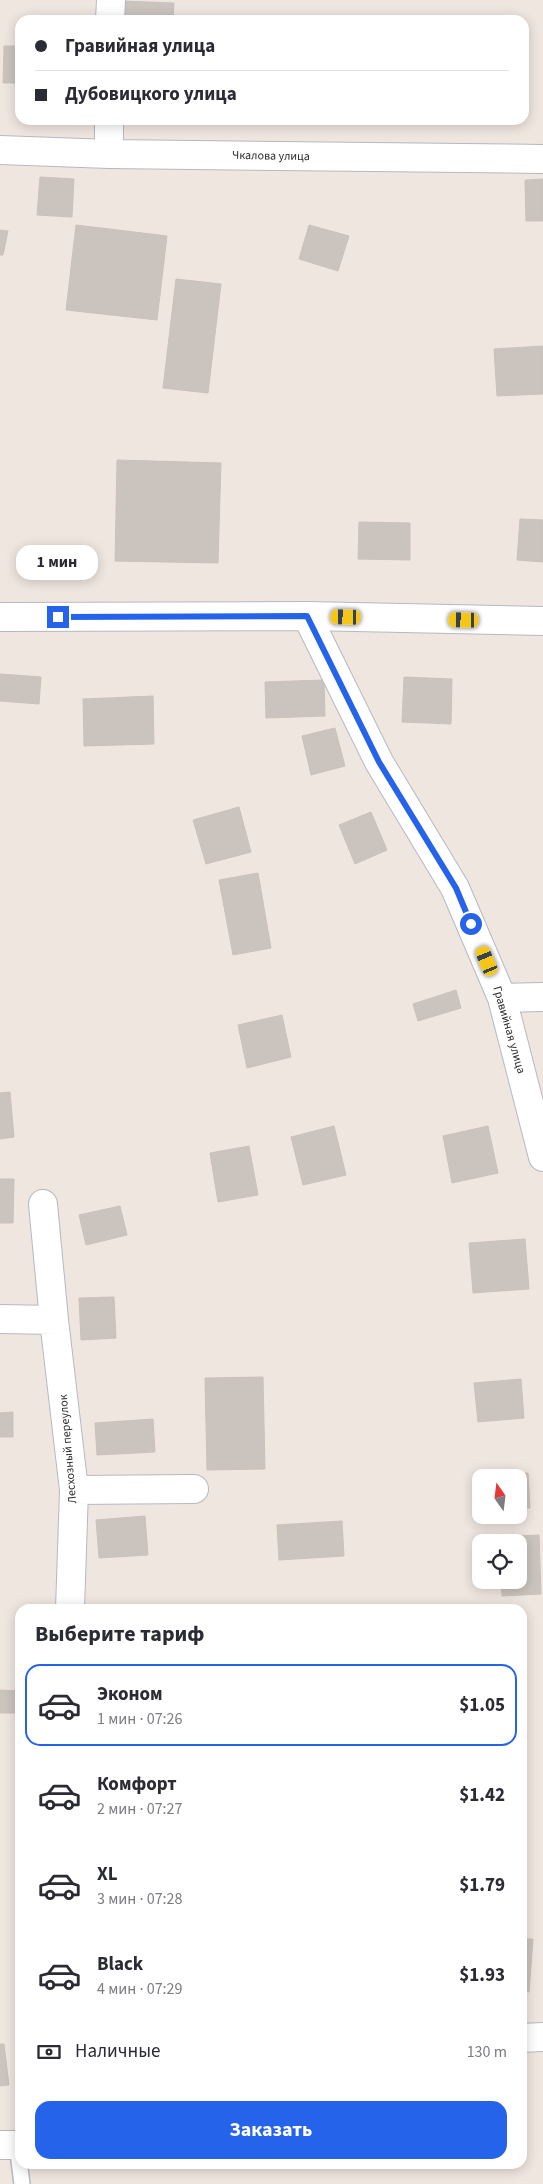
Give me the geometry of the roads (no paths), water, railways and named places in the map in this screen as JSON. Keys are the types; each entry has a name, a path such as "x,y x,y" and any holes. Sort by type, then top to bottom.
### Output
{"street":[{"path":"110,15 111,0"},
{"path":"109,154 110,125"},
{"name":"Чкалова улица","path":"0,150 109,154 543,159"},
{"path":"0,617 307,616 543,621"},
{"name":"Гравийная улица","path":"307,616 379,762 456,888 502,998 543,1157"},
{"path":"502,998 543,997"},
{"name":"Лесхозный переулок","path":"43,1204 54,1320 74,1490 70,1604"},
{"path":"0,1319 54,1320"},
{"path":"74,1490 194,1489"},
{"path":"527,2038 543,2037"}],"lane":[{"path":"18,2169 22,2184"}]}
